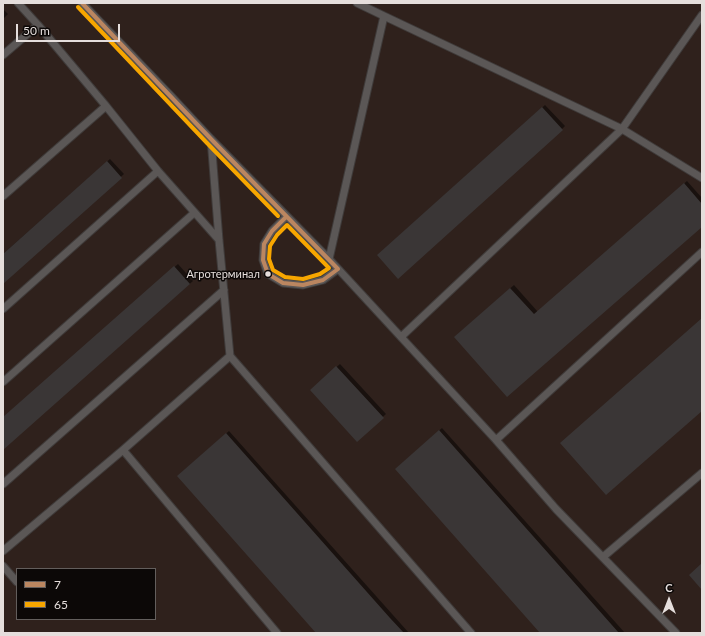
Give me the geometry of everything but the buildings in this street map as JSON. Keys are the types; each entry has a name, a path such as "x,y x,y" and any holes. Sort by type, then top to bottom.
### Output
{"lane":[{"path":"18,3 106,106 158,171 219,240"},
{"path":"82,3 286,217 329,259 496,440 556,509 676,633"},
{"path":"357,3 622,129 702,178"},
{"path":"401,337 622,129 702,15"},
{"path":"329,259 384,16"},
{"path":"3,55 38,25"},
{"path":"3,196 106,106"},
{"path":"211,139 230,356 471,633"},
{"path":"3,309 158,171"},
{"path":"3,382 194,213"},
{"path":"286,217 272,231 264,244 263,260 268,274 283,283 303,285 323,280 338,269"},
{"path":"496,440 702,252"},
{"path":"3,484 224,290"},
{"path":"3,551 123,450 230,356"},
{"path":"123,450 277,633"},
{"path":"603,557 702,473"},
{"path":"3,566 16,581"}],"shaded area":[{"path":"3,3 702,3 702,633 3,633"}],"transit line":[{"name":"7","path":"82,3 211,139 338,269 323,280 303,285 283,283 268,274 263,260 264,244 272,231 286,217"},
{"name":"65","path":"78,7 278,216"},
{"name":"65","path":"287,225 329,268 320,274 303,279 285,277 273,270 269,259 270,246 277,235 287,225"}],"place":[{"name":"Агротерминал","path":"268,274"}]}
